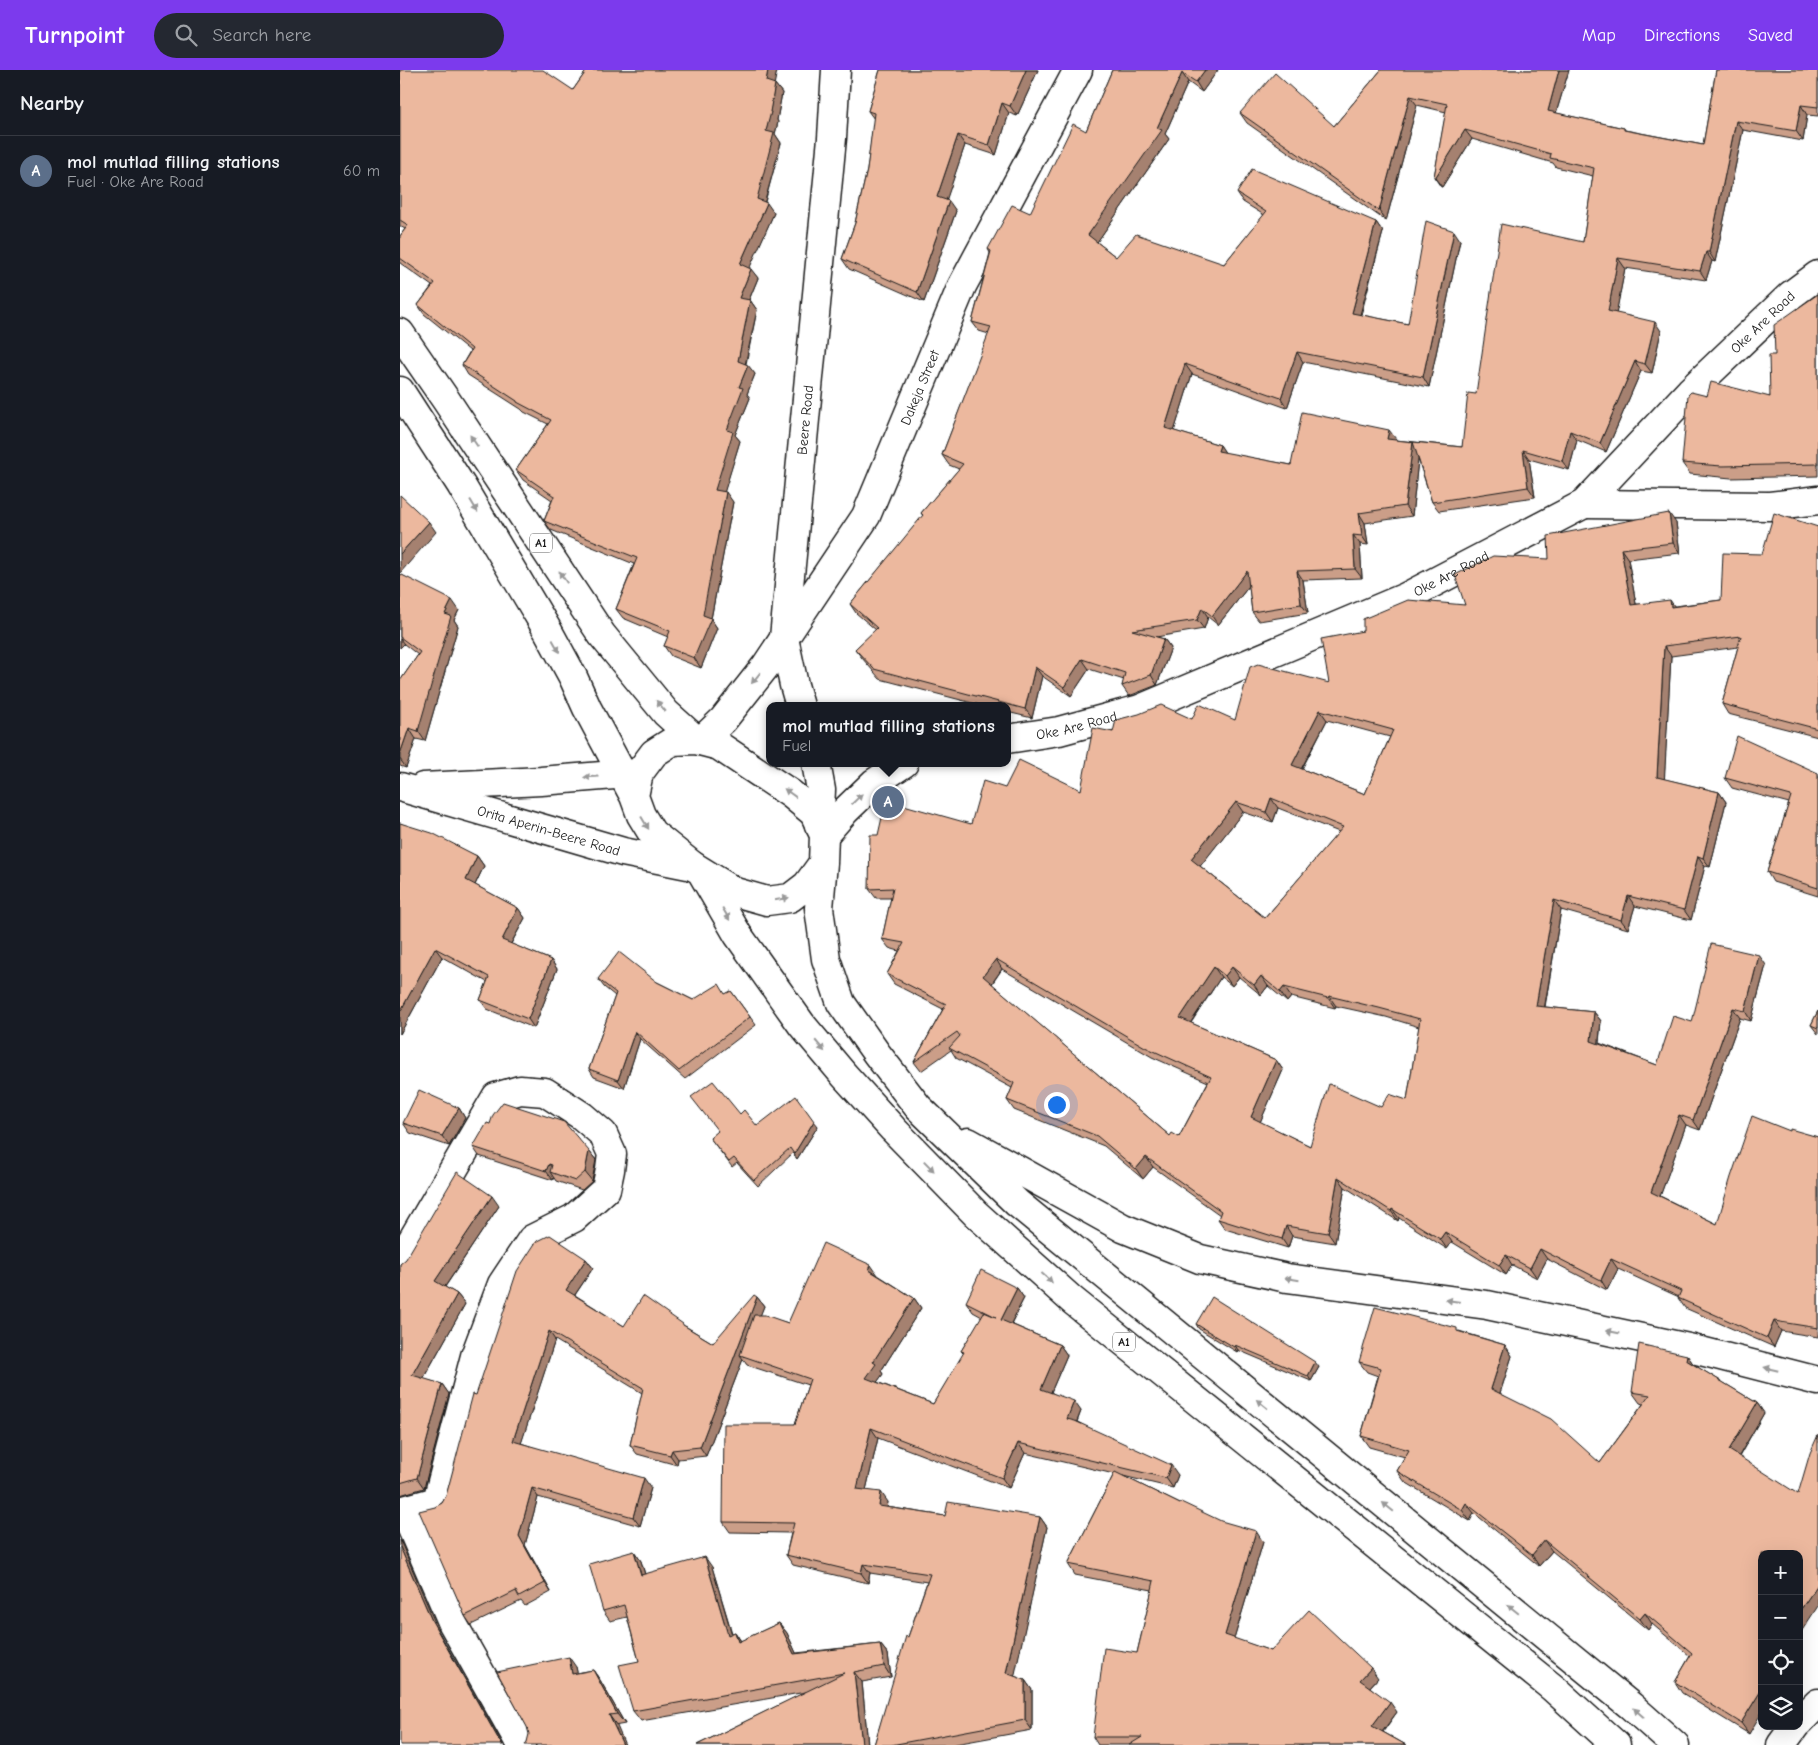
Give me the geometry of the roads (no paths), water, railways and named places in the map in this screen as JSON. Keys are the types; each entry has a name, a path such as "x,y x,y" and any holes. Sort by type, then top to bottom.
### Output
{"main road":[{"name":"Beere Road","path":"699,740 723,720 784,638 832,138 836,70"},
{"name":"Dakeja Street","path":"784,638 866,516 962,286 1078,70"},
{"name":"Oke Are Road","path":"1011,738 1059,731 1149,706 1406,597 1584,504 1690,391 1791,295 1818,275"},
{"name":"A1","path":"400,334 602,635 666,712 699,740"},
{"path":"400,392 461,485 548,631 632,781 641,816 652,834 697,869 735,892 767,901 790,898 807,885 823,863"},
{"path":"1584,504 1770,506 1818,500"},
{"path":"784,638 799,702"},
{"path":"632,781 654,753 673,741 699,740 719,746 792,794 814,813 822,830"},
{"path":"817,767 821,790 823,863 819,908 826,959 841,1002 877,1054 924,1114 1017,1203 1631,1706 1675,1745"},
{"path":"822,830 874,783 898,767"},
{"name":"Orita Aperin-Beere Road","path":"403,787 632,781"},
{"name":"Orita Aperin-Beere Road","path":"403,787 623,852 697,869"},
{"name":"A1","path":"697,869 738,935 802,1025 893,1129 976,1214 1072,1300 1545,1682 1616,1745"},
{"path":"400,1260 496,1097 520,1090 545,1092 582,1116 603,1134 612,1154 606,1189 574,1218 532,1239 502,1284 475,1356 437,1501 402,1504 453,1624 521,1745"},
{"path":"893,1129 924,1114"},
{"path":"924,1114 1042,1185 1123,1228 1200,1259 1287,1278 1487,1305 1693,1350 1818,1381"},
{"path":"1803,1718 1818,1703"},
{"path":"1781,1745 1792,1730"}],"place":[{"name":"mol mutlad filling stations","path":"888,802"}]}
